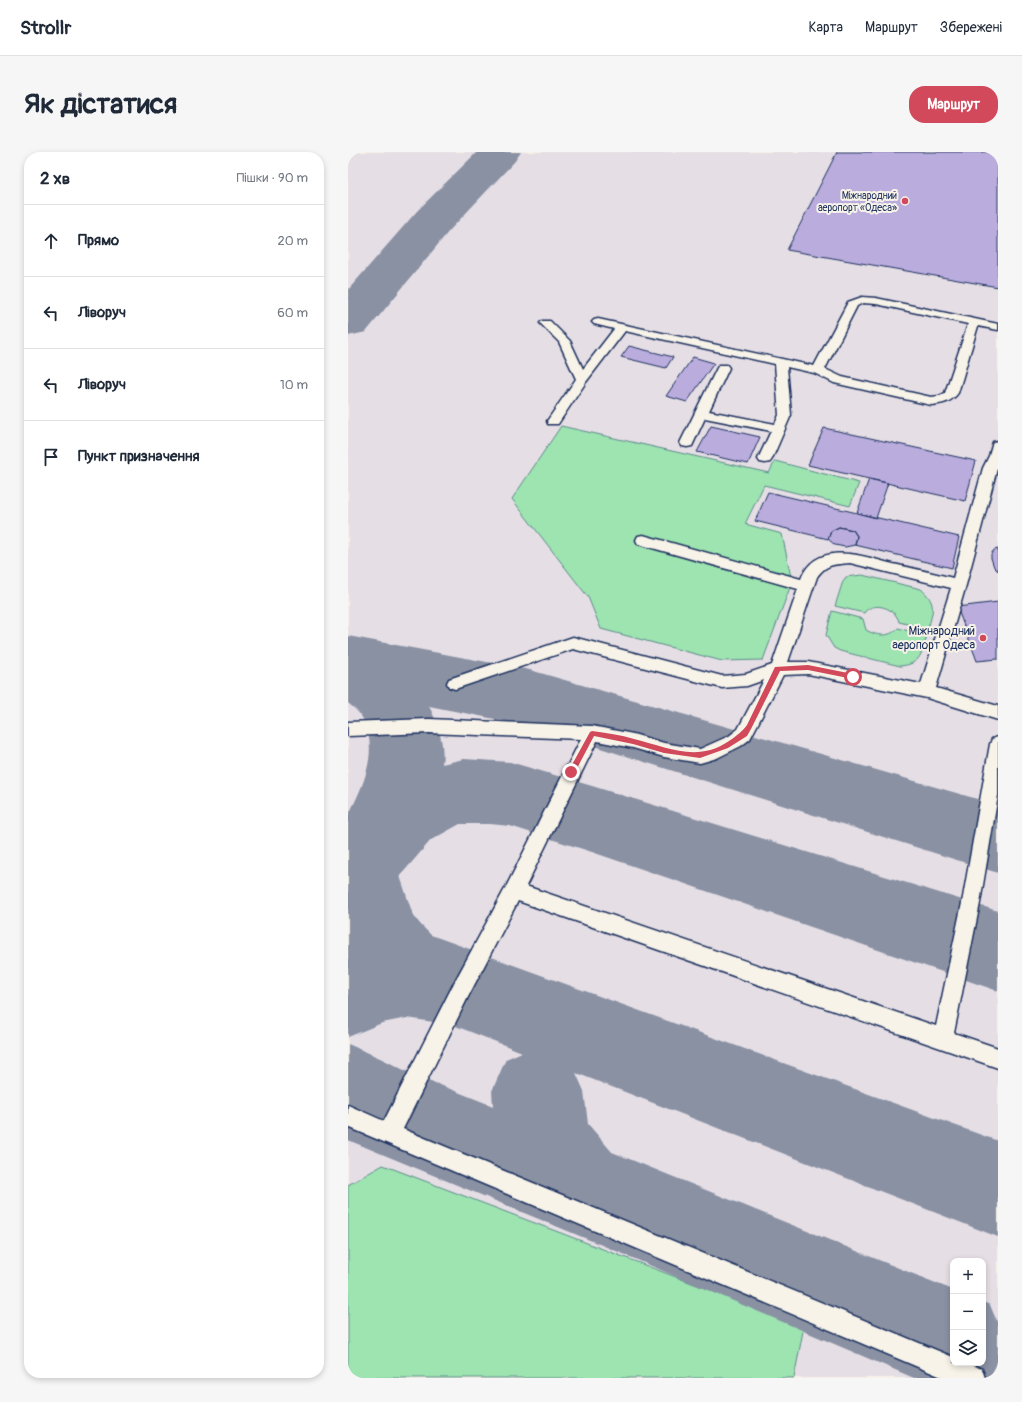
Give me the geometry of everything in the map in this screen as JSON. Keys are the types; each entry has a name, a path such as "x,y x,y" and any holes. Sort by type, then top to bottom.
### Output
{"lane":[{"path":"818,370 852,304 862,300 876,301 998,327"},
{"path":"598,322 818,370 838,380 931,400 948,398 952,393 974,322"},
{"path":"546,323 564,342 582,379"},
{"path":"553,421 582,379 622,327"},
{"path":"765,459 785,415 781,362"},
{"path":"687,443 723,368"},
{"path":"701,413 779,429"},
{"path":"927,692 960,585 990,468 996,456 998,445"},
{"path":"643,540 806,586"},
{"path":"348,729 429,726 592,734 633,741 687,755 700,756 711,753 735,741 744,734 778,669 806,586 810,576 817,566 827,560 850,558 960,585"},
{"path":"455,683 573,643 722,682 747,680 778,669 808,668 927,692 998,713"},
{"path":"389,1134 458,995 514,891 592,734"},
{"path":"943,1039 971,903 998,744"},
{"path":"514,891 998,1058"},
{"path":"348,1116 974,1378"}],"shaded area":[{"path":"348,152 998,152 998,1378 348,1378"}],"green space":[{"path":"561,426 769,473 775,461 859,483 850,506 764,485 745,524 782,534 792,582 763,660 722,661 601,629 588,597 512,499"},
{"path":"862,575 921,589 932,603 932,612 928,629 899,622 894,613 884,607 873,607 864,613 835,606 843,581 846,577"},
{"path":"832,611 863,619 866,630 874,634 887,635 898,628 927,636 920,657 913,663 900,666 840,651 834,648 826,635"},
{"path":"383,1165 804,1326 794,1378 348,1378 348,1185"}],"building":[{"name":"Міжнародний аеропорт «Одеса»","path":"837,152 998,152 998,287 787,250"},
{"path":"629,346 673,357 666,368 621,357"},
{"path":"693,357 714,363 687,402 666,396"},
{"path":"711,426 760,437 748,464 697,452"},
{"path":"824,428 976,461 965,501 808,465"},
{"path":"869,479 888,483 876,518 857,513"},
{"path":"768,492 959,537 952,568 855,545 857,536 853,530 839,527 831,531 828,539 755,521"},
{"path":"839,527 853,530 857,536 855,545 845,547 835,545 828,539 831,531"},
{"path":"998,549 998,571 994,567 991,554 994,550"},
{"name":"Міжнародний аеропорт Одеса","path":"998,602 998,659 977,661 957,607"}],"taxiway":[{"path":"348,321 433,221 500,152"},
{"path":"348,663 530,698 998,839"},
{"path":"348,667 361,675 384,694 399,717 406,745 406,761 401,785 371,851"},
{"path":"370,853 404,816 447,795 464,791 510,794 592,819 998,951"},
{"path":"361,879 379,935 390,952 403,965 998,1189"},
{"path":"348,995 367,984 407,977 452,984"},
{"path":"348,1090 364,1100 398,1115 648,1215 950,1341"},
{"path":"538,1091 540,1121 546,1144 559,1164 579,1187"}],"place":[{"name":"Міжнародний аеропорт «Одеса»","path":"905,201"},
{"name":"Міжнародний аеропорт Одеса","path":"983,638"}],"route":[{"path":"571,772 592,734 633,741 687,755 700,756 726,747 744,734 749,727 778,669 808,668 853,677"}]}
